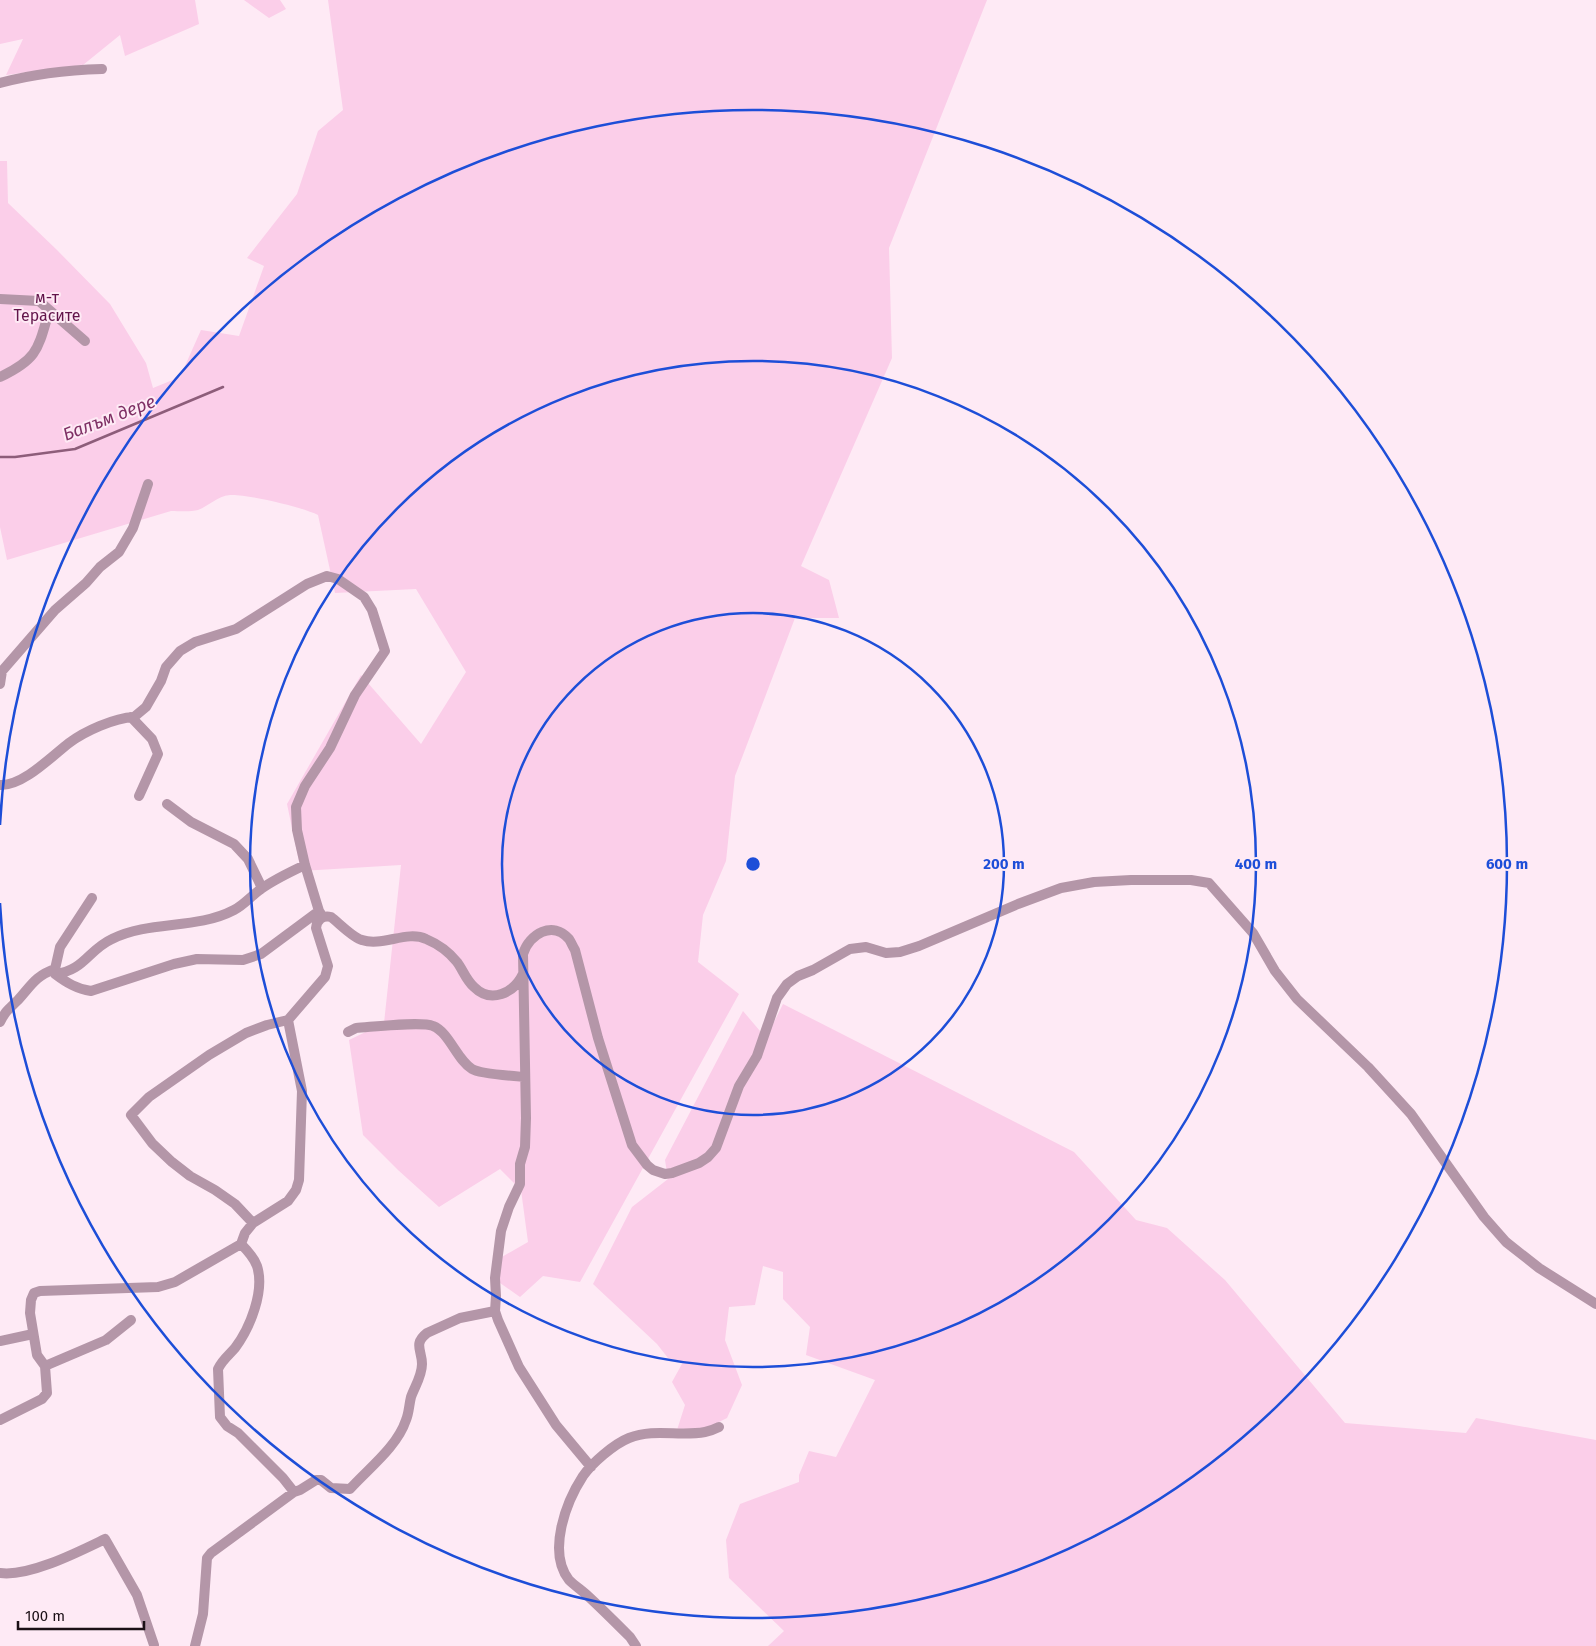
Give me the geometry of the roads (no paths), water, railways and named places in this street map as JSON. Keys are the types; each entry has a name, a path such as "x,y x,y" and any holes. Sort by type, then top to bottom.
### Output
{"street":[{"path":"0,83 81,70 102,69"},
{"path":"0,299 40,301 85,341"},
{"path":"0,377 19,368 32,357 40,342 49,310"},
{"path":"0,684 2,671 55,610 119,552 133,528 148,484"},
{"path":"0,785 6,785 26,776 87,731 139,714 146,707 161,681 166,667 180,651 195,642 236,629 306,584 327,576 338,579 364,598 372,610 385,651 355,694 330,748 302,793 296,807 297,830 305,865 321,914 316,928 328,966 326,977 288,1020 246,1032 208,1055 149,1097 132,1115 152,1143 172,1162 190,1176 235,1204 253,1223"},
{"path":"132,716 152,739 158,754 139,796"},
{"path":"167,804 191,822 234,844 248,859 262,888"},
{"path":"0,1022 5,1011 18,1000 36,979 46,972 66,973 81,965 97,948 112,938 140,929 203,921 235,910 262,888 305,865"},
{"path":"591,1467 556,1425 519,1366 495,1311 495,1278 501,1231 508,1207 520,1184 520,1164 525,1147 523,954 525,947 535,935 550,931 569,939 575,950 598,1038 632,1145 642,1160 653,1170 665,1174 699,1163 716,1148 739,1086 756,1056 777,998 787,984 798,976 813,970 850,949 866,947 886,953 900,952 919,946 1061,888 1094,882 1130,880 1191,880 1209,883 1253,933 1275,971 1297,1000 1368,1067 1411,1114 1457,1181 1506,1242 1539,1268 1596,1304"},
{"path":"55,972 60,946 92,898"},
{"path":"55,972 67,983 80,989 91,991 197,958 243,960 261,954 321,914 332,917 362,940 424,938 443,948 457,962 474,988 491,996 507,993 520,982 523,974"},
{"path":"0,1420 42,1399 47,1393 44,1366 37,1355 30,1313 30,1300 34,1293 40,1291 166,1285 241,1244 245,1233 253,1223 288,1201 296,1190 299,1180 302,1091 288,1020"},
{"path":"348,1032 356,1028 412,1025 434,1026 464,1063 474,1070 525,1078"},
{"path":"241,1244 258,1267 257,1299 248,1328 235,1348 221,1362 218,1369 220,1417 227,1426 238,1432 283,1478 294,1492"},
{"path":"195,1646 203,1614 207,1558 211,1553 294,1492 316,1480 321,1480 331,1488 350,1489 397,1438 406,1420 411,1399 421,1374 422,1362 418,1345 422,1336 460,1318 495,1311"},
{"path":"44,1366 106,1340 131,1320"},
{"path":"0,1341 33,1334"},
{"path":"47,1393 57,1397"},
{"path":"636,1646 630,1637 569,1580 562,1564 559,1544 561,1528 578,1484 591,1467 617,1444 641,1434 705,1432 719,1427"},
{"path":"0,1573 16,1574 31,1570 105,1539 136,1595 154,1645"}],"waterway":[{"name":"Балъм дере","path":"0,457 15,457 75,449 223,387"}],"park label":[{"name":"м-т Терасите","path":"47,306"}]}
